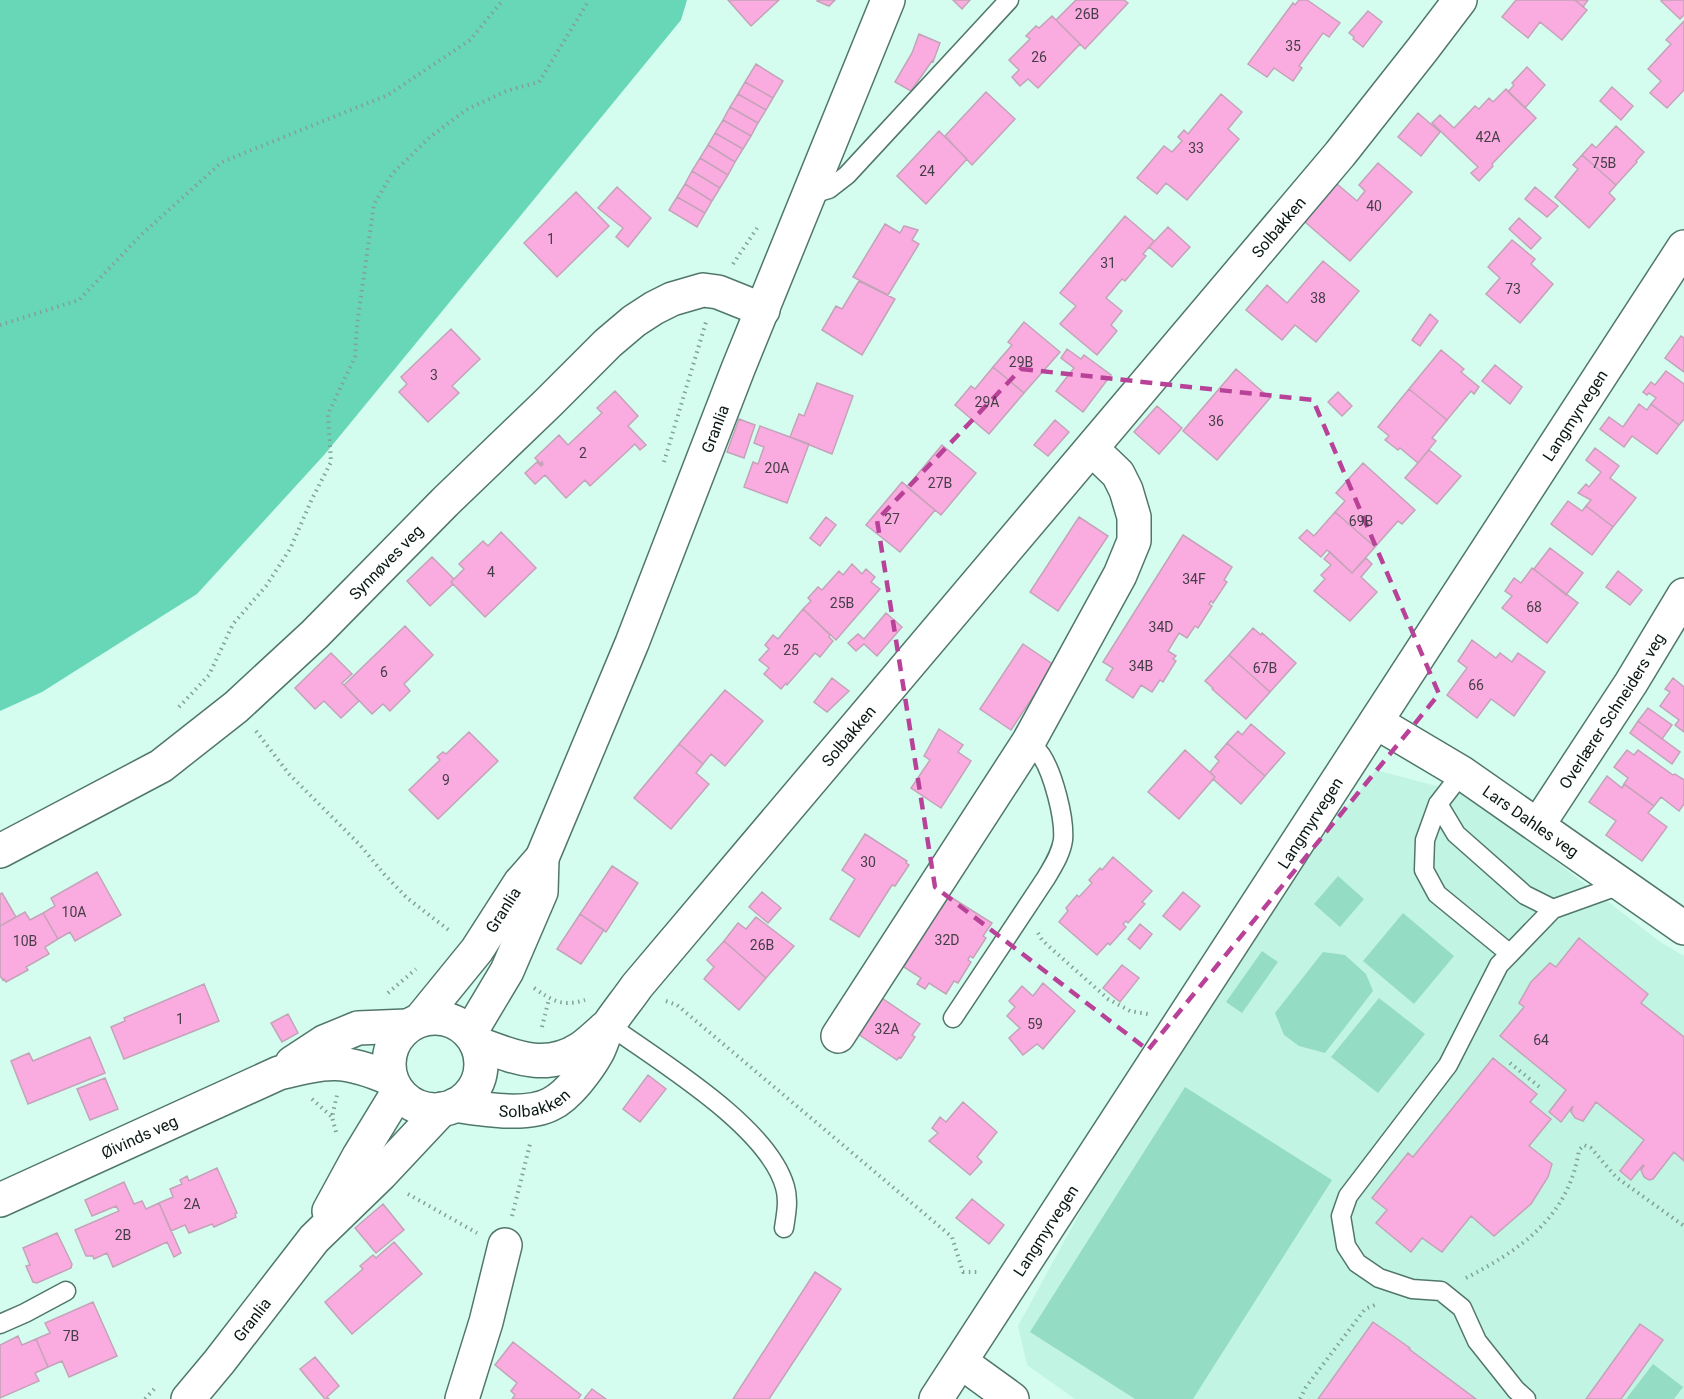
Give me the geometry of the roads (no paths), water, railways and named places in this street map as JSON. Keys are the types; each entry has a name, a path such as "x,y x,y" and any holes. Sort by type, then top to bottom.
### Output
{"street":[{"name":"Granlia","path":"314,1239 395,1086 388,1064 390,1050 397,1037 414,1023 477,950 520,883 542,858 632,643 738,369 888,0"},
{"name":"Solbakken","path":"449,1107 498,1111 533,1110 551,1104 583,1074 597,1052 609,1025 637,986 1340,154 1460,0"},
{"name":"Langmyrvegen","path":"936,1399 1684,247"},
{"name":"Synnøves veg","path":"0,851 161,766 236,707 315,634 445,502 634,321 672,298 703,290 718,292 763,310"},
{"path":"838,1036 1029,741 1120,574 1134,541 1134,517 1126,490 1118,474 1092,449"},
{"name":"Overlærer Schneiders veg","path":"1538,825 1631,683 1684,595"},
{"name":"Lars Dahles veg","path":"1376,722 1462,773 1684,928"},
{"name":"Granlia","path":"188,1399 314,1239 449,1107 470,1094 478,1078 481,1061 473,1038 507,971 541,892 542,858"},
{"path":"414,1023 434,1017 447,1019 460,1025 473,1038"},
{"name":"Øivinds veg","path":"279,1073 299,1057 324,1042 358,1028 414,1023"},
{"name":"Solbakken","path":"473,1038 517,1058 538,1062 560,1058 579,1049 609,1025"},
{"name":"Øivinds veg","path":"0,1200 279,1073 314,1064 346,1063 369,1069 395,1086"},
{"path":"395,1086 410,1103 426,1109 449,1107"},
{"path":"462,1399 486,1322 505,1245"},
{"path":"961,1362 1012,1399"}],"lane":[{"path":"808,195 829,189 847,175 1009,0"},
{"path":"953,1018 1027,908 1058,856 1063,840 1061,811 1052,779 1042,757 1029,741"},
{"path":"1462,773 1438,804 1425,840 1424,870 1437,894 1509,953"},
{"path":"1438,804 1456,834 1525,895 1554,909"},
{"path":"1526,1399 1476,1341 1462,1308 1441,1291 1412,1289 1378,1278 1357,1263 1346,1246 1341,1216 1348,1196 1448,1065 1498,965 1554,909 1620,885"},
{"path":"609,1025 718,1105 767,1152 786,1188 787,1209 784,1228"},
{"path":"0,1324 66,1291"}]}
